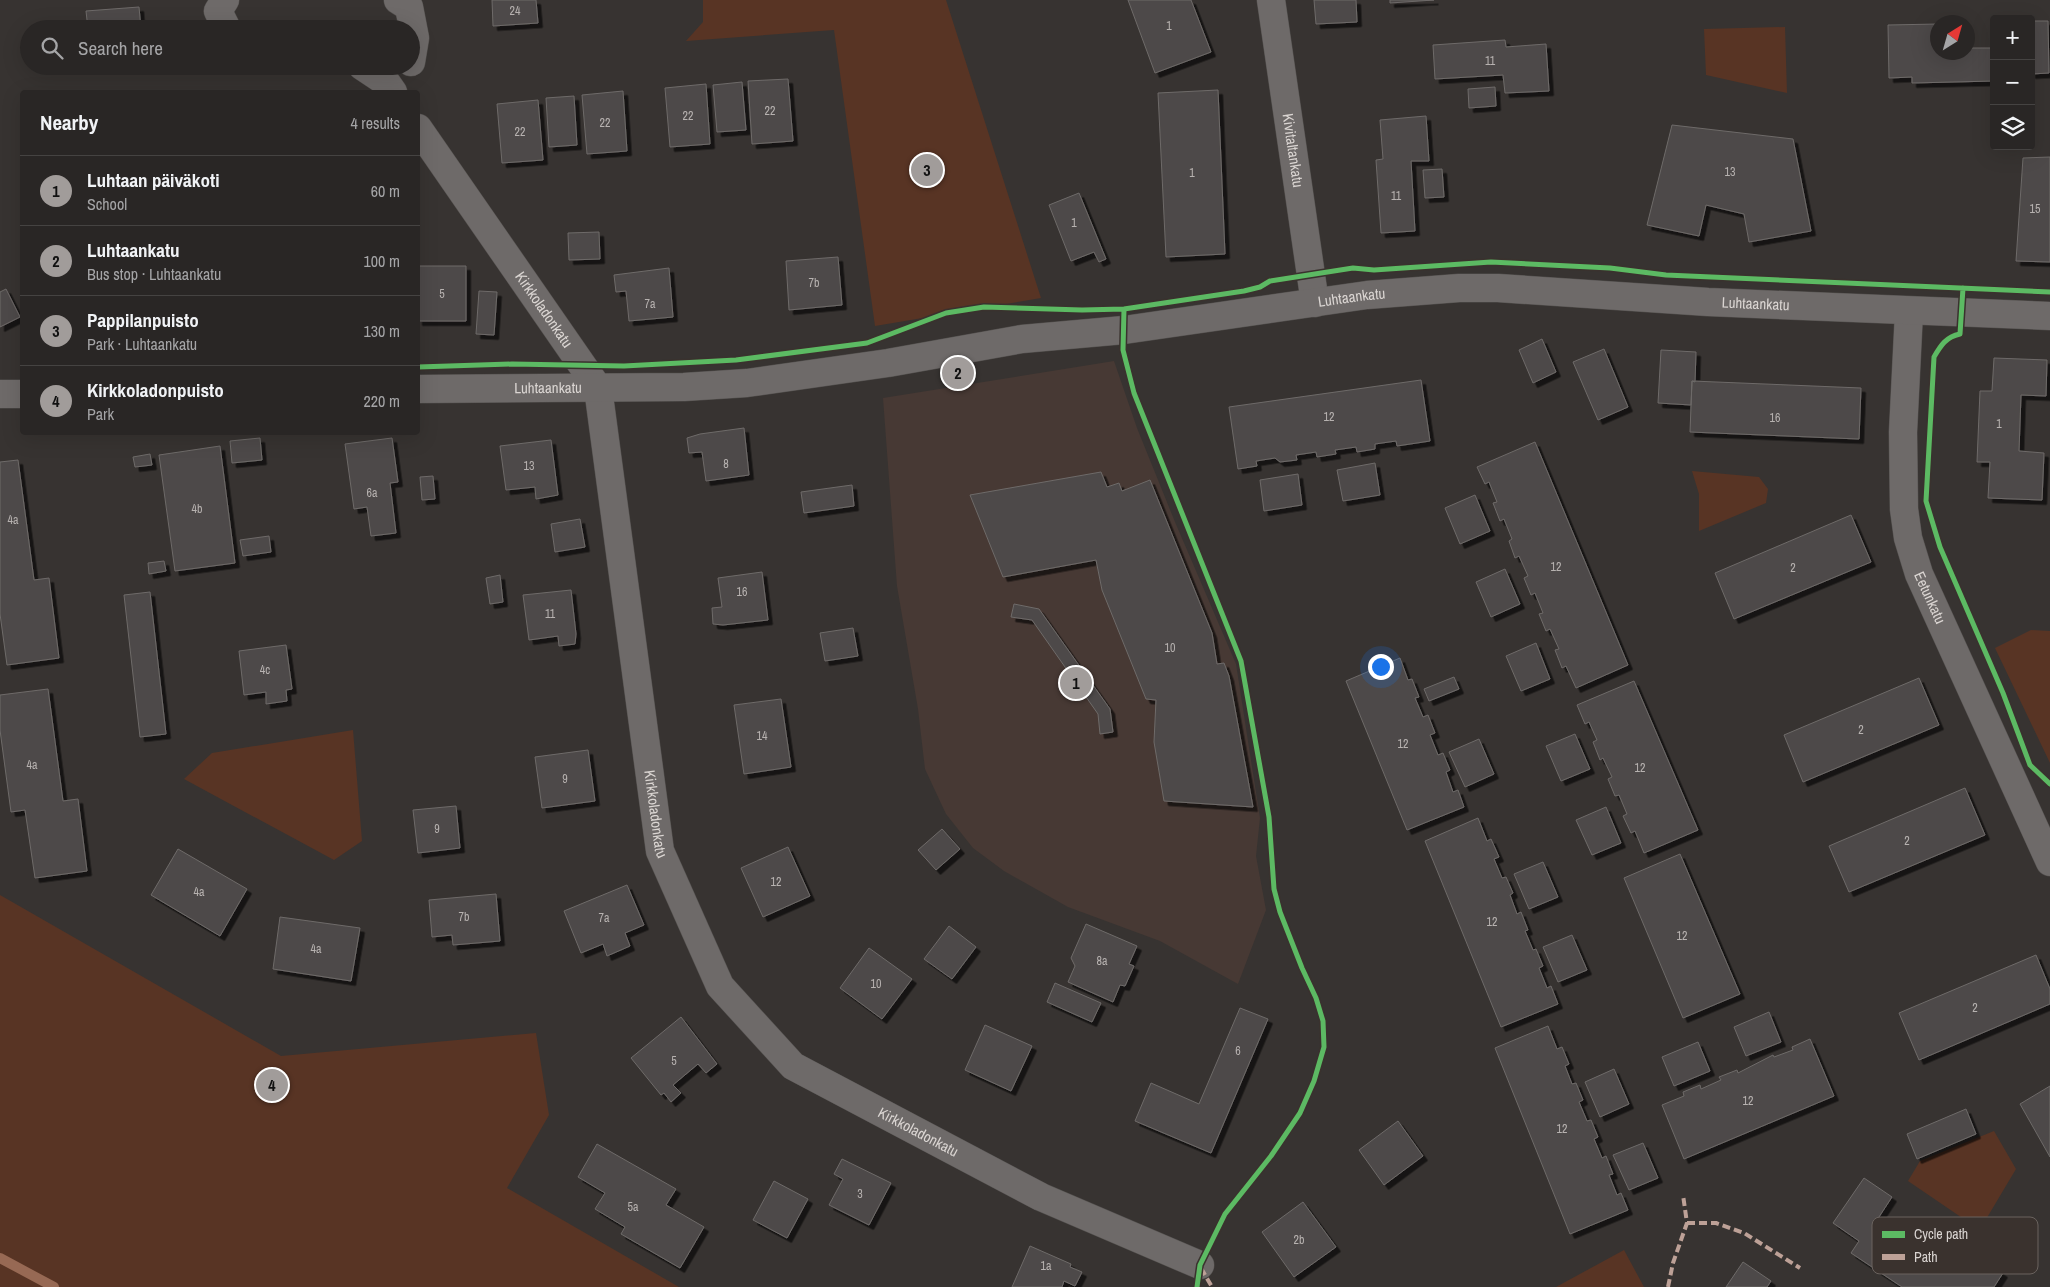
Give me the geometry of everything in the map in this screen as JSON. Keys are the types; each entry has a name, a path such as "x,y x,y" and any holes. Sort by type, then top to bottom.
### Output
{"street":[{"path":"222,20 218,11 225,0"},
{"path":"398,0 409,7 412,20"},
{"name":"Kivitaltankatu","path":"1271,0 1315,303"},
{"path":"376,75 386,82 391,90"},
{"path":"393,90 404,75"},
{"name":"Kirkkoladonkatu","path":"420,131 598,388 660,851 720,986 793,1066 1041,1197 1200,1265"},
{"name":"Luhtaankatu","path":"420,389 684,387 747,384 888,363 1022,339 1124,330 1367,295 1440,289 1498,288 1708,302 1909,312 2050,316"},
{"name":"Eetunkatu","path":"1909,312 1903,432 1904,509 1908,538 1920,574 2050,862"},
{"path":"0,394 20,394"}],"shaded area":[{"path":"703,0 946,0 1041,298 875,326 834,30 686,41 703,22"},
{"path":"1785,27 1787,93 1706,75 1704,29"},
{"path":"1114,361 1137,428 1236,664 1260,818 1256,856 1266,910 1238,984 1160,941 1068,907 1004,871 973,848 946,814 925,769 918,709 897,586 883,398"},
{"path":"1692,471 1759,477 1768,489 1766,503 1699,531 1699,494"},
{"path":"2031,630 2050,631 2050,763 1995,648"},
{"path":"353,730 362,841 334,860 184,779 212,753"},
{"path":"0,895 281,1056 536,1033 549,1115 507,1188 679,1287 0,1287"},
{"path":"1994,1131 2016,1169 1987,1217 1961,1217 1908,1181 1920,1161"},
{"path":"1624,1250 1644,1287 1556,1287"}],"building":[{"path":"492,0 536,0 538,23 493,26"},
{"path":"1128,0 1191,0 1211,52 1155,73"},
{"path":"1314,0 1356,0 1357,22 1316,24"},
{"path":"1390,0 1434,0 1390,3"},
{"path":"139,7 140,20 87,20 86,11"},
{"path":"2035,21 2048,21 2049,73 2035,74"},
{"path":"1930,24 1930,60 1975,60 1975,48 1990,48 1990,81 1912,83 1912,77 1889,78 1888,25"},
{"path":"1505,40 1506,47 1546,44 1549,91 1505,93 1503,75 1435,79 1433,45"},
{"path":"788,79 793,141 752,144 748,81"},
{"path":"742,82 746,130 717,132 713,85"},
{"path":"706,84 710,144 670,147 665,88"},
{"path":"1495,87 1496,106 1469,108 1468,89"},
{"path":"1218,90 1225,254 1166,257 1158,93"},
{"path":"623,91 627,151 587,154 582,95"},
{"path":"574,96 577,145 549,147 546,98"},
{"path":"538,100 543,160 502,163 497,104"},
{"path":"1426,116 1429,161 1411,161 1415,231 1381,233 1376,160 1383,159 1380,120"},
{"path":"1672,125 1793,139 1811,231 1749,242 1744,214 1706,205 1699,236 1647,225"},
{"path":"2050,157 2050,262 2016,261 2023,158"},
{"path":"1442,169 1444,197 1425,198 1423,170"},
{"path":"1079,193 1106,259 1099,262 1094,252 1071,261 1049,205"},
{"path":"599,232 600,259 569,260 568,233"},
{"path":"838,257 842,305 789,310 786,261"},
{"path":"420,266 466,266 466,321 420,321"},
{"path":"669,268 673,317 629,321 626,291 616,292 614,275"},
{"path":"6,289 20,317 0,327 0,292"},
{"path":"479,291 497,292 494,335 476,334"},
{"path":"1542,339 1556,372 1533,383 1519,350"},
{"path":"1604,349 1628,407 1598,420 1573,362"},
{"path":"1661,350 1696,352 1695,382 1692,381 1691,405 1658,403"},
{"path":"1994,358 2047,360 2046,396 2021,395 2019,451 2044,453 2042,500 1988,498 1990,462 1977,462 1980,391 1992,391"},
{"path":"1421,380 1430,441 1397,446 1396,441 1375,444 1375,449 1357,452 1356,447 1335,450 1336,454 1317,457 1316,452 1296,455 1297,460 1280,462 1275,458 1256,461 1257,466 1238,469 1229,407"},
{"path":"1692,381 1861,388 1859,439 1690,432"},
{"path":"744,428 749,475 706,481 702,452 689,453 687,438 700,434"},
{"path":"260,438 262,460 232,463 230,441"},
{"path":"392,438 398,482 390,483 396,533 371,536 367,507 354,509 345,444"},
{"path":"551,440 558,495 536,499 535,487 506,490 500,446"},
{"path":"1535,442 1628,665 1576,688 1566,666 1562,668 1555,650 1559,649 1550,629 1546,631 1539,614 1543,613 1535,593 1531,595 1524,578 1528,576 1519,556 1515,558 1509,541 1512,539 1504,519 1500,521 1493,503 1497,502 1489,482 1485,484 1477,467"},
{"path":"220,446 235,563 175,571 159,455"},
{"path":"150,454 152,465 135,467 133,457"},
{"path":"18,460 34,580 49,578 59,658 7,665 0,614 0,462"},
{"path":"1375,463 1380,495 1343,501 1337,470"},
{"path":"1101,472 1107,487 1119,483 1122,491 1150,480 1212,633 1217,664 1224,663 1229,676 1253,807 1164,801 1154,742 1156,700 1146,699 1102,590 1096,560 1003,577 970,495"},
{"path":"1298,474 1302,505 1264,511 1260,480"},
{"path":"433,476 435,499 422,500 420,477"},
{"path":"852,485 854,506 804,513 801,492"},
{"path":"1475,495 1490,531 1460,544 1445,508"},
{"path":"1851,515 1871,562 1734,619 1715,573"},
{"path":"580,519 585,547 555,552 551,524"},
{"path":"269,536 271,552 243,556 240,540"},
{"path":"164,561 166,571 149,574 148,563"},
{"path":"1505,569 1520,604 1491,617 1476,582"},
{"path":"762,572 768,620 723,625 713,624 712,608 722,607 718,578"},
{"path":"500,575 503,602 490,604 486,578"},
{"path":"571,590 576,634 575,644 559,646 558,636 529,640 523,595"},
{"path":"150,592 166,734 140,737 124,595"},
{"path":"1014,604 1039,609 1110,709 1113,732 1100,734 1098,714 1032,620 1011,617"},
{"path":"853,628 858,656 825,661 820,633"},
{"path":"1536,643 1550,679 1521,691 1506,656"},
{"path":"286,645 292,689 286,690 287,701 266,704 266,692 244,695 239,651"},
{"path":"1400,658 1408,680 1412,679 1419,697 1415,698 1423,717 1428,715 1435,733 1430,735 1438,755 1443,753 1450,770 1446,772 1453,792 1458,790 1464,807 1407,830 1346,681"},
{"path":"1454,677 1459,689 1429,701 1424,689"},
{"path":"1919,678 1939,725 1803,782 1784,735"},
{"path":"1634,681 1698,830 1644,853 1635,831 1631,833 1623,816 1627,814 1619,795 1615,796 1608,779 1612,777 1603,758 1600,760 1593,742 1597,740 1589,722 1585,724 1577,705"},
{"path":"48,689 63,801 78,799 87,871 35,878 25,810 11,812 0,730 0,695"},
{"path":"781,699 791,767 744,774 734,705"},
{"path":"1575,734 1590,769 1561,781 1546,746"},
{"path":"1479,739 1494,774 1465,787 1449,752"},
{"path":"588,750 595,801 542,808 535,757"},
{"path":"1965,788 1985,835 1849,892 1829,846"},
{"path":"456,806 460,848 418,853 413,810"},
{"path":"1606,807 1621,843 1592,855 1576,820"},
{"path":"1478,818 1487,841 1491,839 1499,857 1494,859 1502,878 1506,877 1513,893 1510,895 1517,914 1521,912 1528,930 1525,931 1533,950 1536,949 1543,966 1539,968 1547,988 1551,986 1558,1004 1501,1027 1425,841"},
{"path":"942,829 960,849 936,870 918,850"},
{"path":"788,847 810,896 763,917 741,868"},
{"path":"178,849 247,889 220,936 151,895"},
{"path":"1680,854 1740,994 1683,1018 1624,878"},
{"path":"1543,862 1558,897 1529,909 1514,874"},
{"path":"627,885 644,925 625,933 630,946 607,956 603,944 581,953 564,911"},
{"path":"496,894 500,941 453,945 452,935 432,937 429,900"},
{"path":"280,917 360,928 351,981 273,969"},
{"path":"1086,924 1137,946 1129,964 1134,966 1125,986 1120,985 1113,1002 1068,982 1075,966 1071,958"},
{"path":"949,926 976,947 952,979 924,959"},
{"path":"1572,935 1587,970 1558,982 1543,947"},
{"path":"869,948 912,979 882,1019 840,988"},
{"path":"2036,955 2050,989 2050,1004 1919,1060 1899,1013"},
{"path":"1055,983 1101,1003 1092,1022 1047,1002"},
{"path":"1240,1008 1268,1019 1211,1153 1135,1121 1151,1083 1199,1104"},
{"path":"1769,1012 1781,1042 1746,1056 1734,1027"},
{"path":"681,1017 717,1064 706,1073 698,1064 673,1085 681,1093 671,1102 664,1093 661,1095 631,1058"},
{"path":"985,1025 1032,1046 1011,1091 965,1070"},
{"path":"1548,1026 1557,1049 1562,1047 1569,1064 1565,1066 1572,1084 1576,1083 1583,1100 1579,1102 1587,1121 1591,1120 1598,1137 1594,1139 1602,1158 1606,1156 1613,1174 1609,1175 1617,1195 1621,1193 1628,1210 1570,1234 1495,1048"},
{"path":"1810,1039 1834,1096 1684,1159 1662,1105 1684,1096 1683,1092 1700,1085 1701,1089 1721,1080 1719,1077 1737,1070 1738,1073 1773,1055 1774,1057 1793,1050 1792,1047"},
{"path":"1698,1042 1710,1071 1674,1086 1662,1057"},
{"path":"1614,1069 1629,1104 1600,1117 1585,1082"},
{"path":"2050,1086 2050,1157 2020,1104"},
{"path":"1966,1109 1976,1134 1917,1159 1907,1134"},
{"path":"1398,1121 1423,1156 1384,1185 1359,1150"},
{"path":"1643,1143 1658,1178 1629,1190 1613,1155"},
{"path":"597,1144 676,1189 666,1205 704,1227 680,1268 621,1234 625,1227 595,1209 605,1193 578,1177"},
{"path":"842,1159 891,1183 869,1225 829,1205 843,1179 834,1174"},
{"path":"1864,1178 1892,1197 1879,1217 1872,1217 1872,1267 1851,1253 1859,1241 1833,1223"},
{"path":"774,1181 808,1199 787,1238 753,1220"},
{"path":"1303,1202 1336,1247 1294,1277 1262,1232"},
{"path":"1030,1246 1071,1264 1070,1267 1082,1272 1075,1286 1064,1281 1062,1287 1012,1287"},
{"path":"1743,1262 1771,1281 1767,1287 1726,1287"},
{"path":"1882,1274 2002,1274 1994,1287 1902,1287"}],"waterway":[{"path":"0,1258 54,1287"}],"marked path":[{"path":"1668,1287 1673,1263 1687,1223 1683,1195"},
{"path":"1687,1223 1716,1223 1744,1233 1800,1268"},
{"path":"1201,1268 1212,1287"}],"cycle path":[{"path":"420,367 512,364 624,366 736,360 867,343 946,313 984,307 1082,310 1124,309 1244,291 1260,287 1270,281 1353,268 1374,270 1491,262 1610,268 1666,275 2050,292"},
{"path":"1963,288 1960,334 1944,342 1934,357 1926,501 1940,547 2003,693 2030,765 2050,784"},
{"path":"1124,309 1123,350 1134,393 1241,661 1269,817 1274,889 1280,912 1316,998 1323,1021 1324,1047 1314,1081 1300,1113 1271,1156 1225,1214 1200,1265 1197,1287"}],"place":[{"name":"Pappilanpuisto","path":"927,170"},
{"name":"Luhtaankatu","path":"958,373"},
{"name":"Luhtaan päiväkoti","path":"1076,683"},
{"name":"Kirkkoladonpuisto","path":"272,1085"}]}
